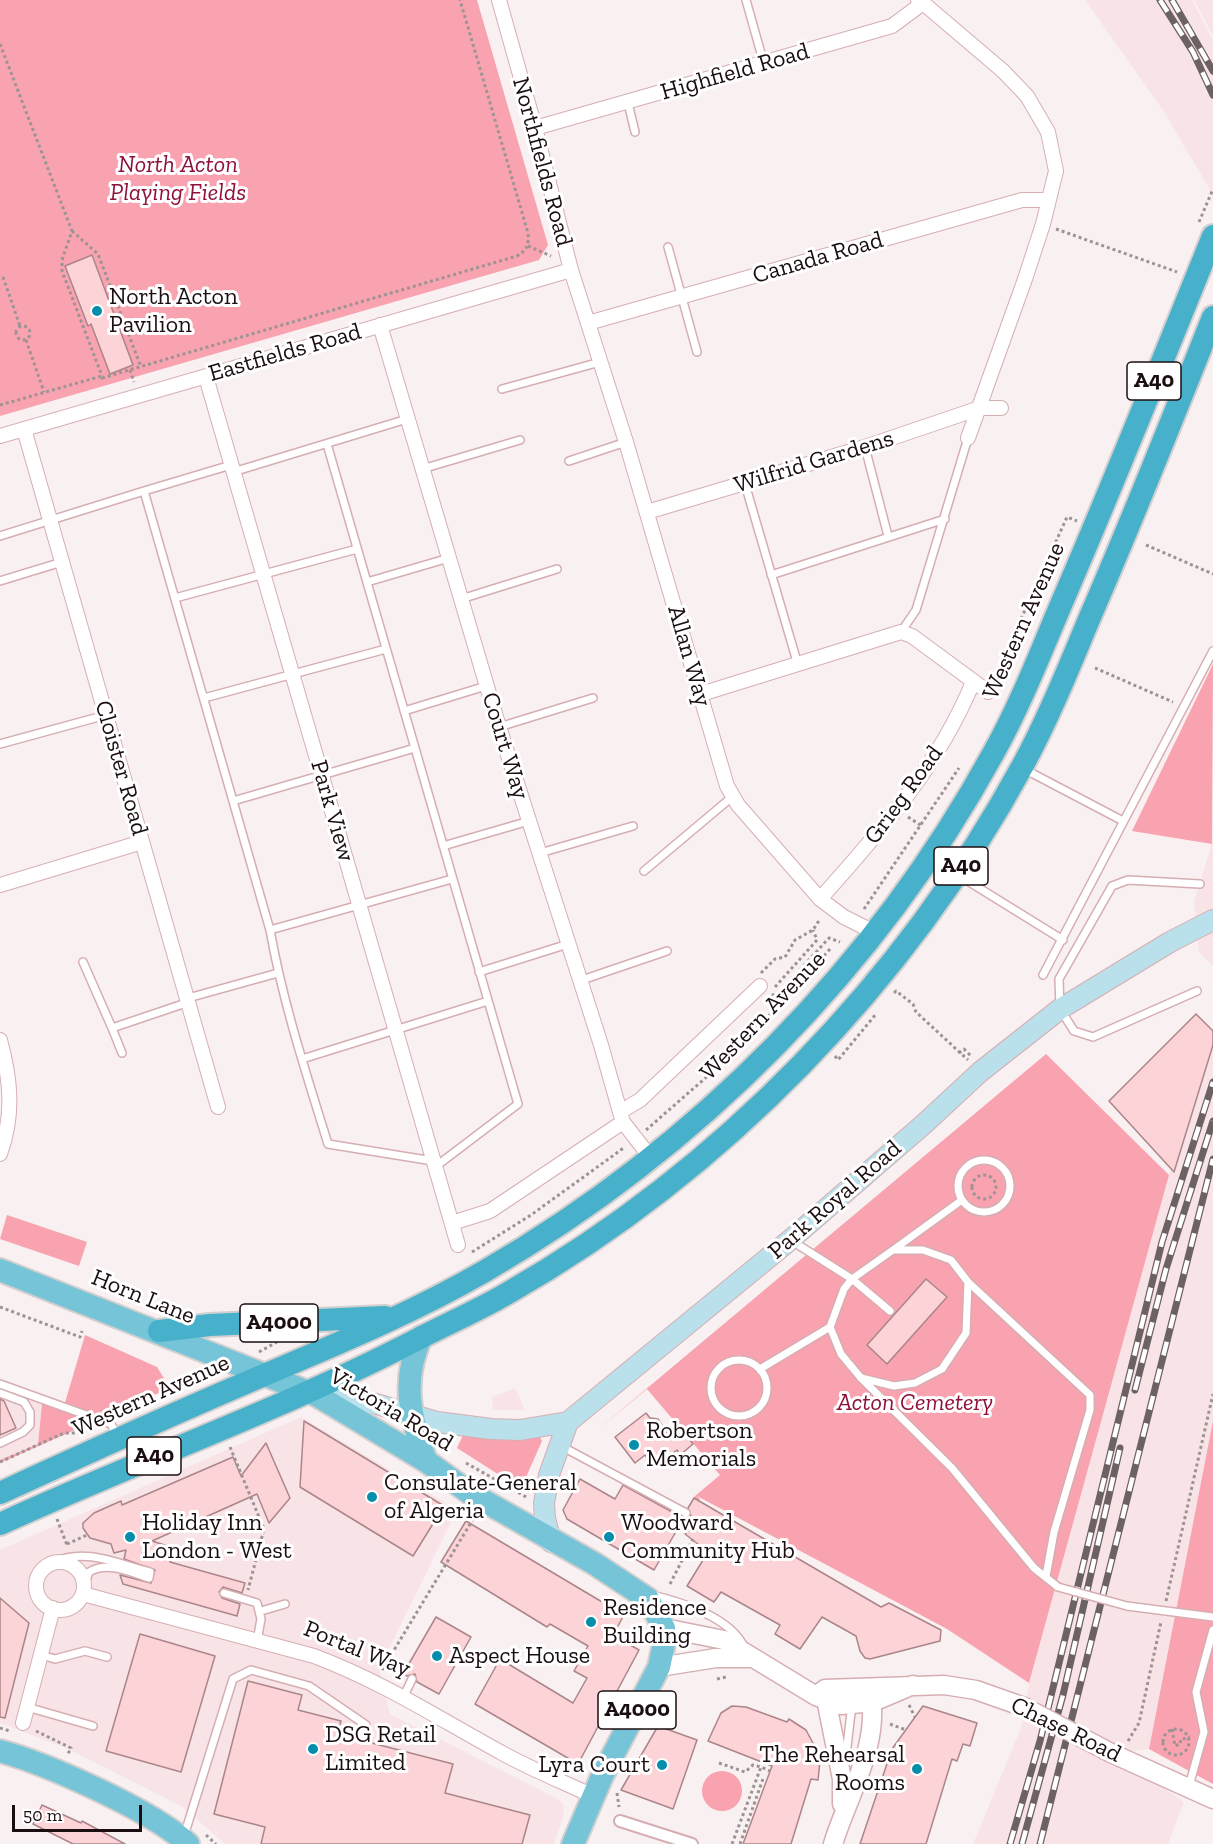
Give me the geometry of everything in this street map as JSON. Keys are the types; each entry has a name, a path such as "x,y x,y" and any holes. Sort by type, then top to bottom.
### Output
{"highway":[{"name":"Western Avenue","path":"0,1492 399,1316 515,1252 604,1194 684,1133 729,1091 818,1000 876,933 934,852 995,750 1011,719 1113,484 1213,236"},
{"name":"A40","path":"0,1524 313,1393 508,1293 616,1222 704,1155 784,1081 888,968 956,874 1022,768 1043,727 1139,503 1213,317"},
{"name":"A4000","path":"159,1331 210,1325 399,1316"}],"main road":[{"name":"Park Royal Road","path":"551,1542 544,1518 544,1503 548,1478 568,1422 790,1240 924,1124 976,1065 1060,1009 1170,942 1213,920"},
{"name":"Horn Lane","path":"0,1270 266,1374"},
{"path":"421,1337 409,1373 413,1413 426,1461"},
{"name":"Victoria Road","path":"266,1374 313,1393 426,1461 470,1493 551,1542 595,1564 648,1599 664,1628"},
{"path":"313,1393 413,1413 437,1422 491,1430 520,1430 568,1422"},
{"name":"A4000","path":"573,1844 593,1796 660,1667 665,1639 664,1628"},
{"path":"0,1751 72,1779 141,1812 186,1841"}],"street":[{"name":"Northfields Road","path":"499,0 535,128 571,270 588,323"},
{"name":"Highfield Road","path":"535,128 892,26 920,2"},
{"path":"920,2 1003,71 1038,113 1053,149 1056,171 1043,224 968,438"},
{"name":"Canada Road","path":"588,323 1022,200 1049,201"},
{"name":"Eastfields Road","path":"0,436 571,270"},
{"name":"Allan Way","path":"588,323 732,797 824,902 855,923 876,933"},
{"name":"Court Way","path":"380,325 486,686 601,1045 621,1117 651,1158"},
{"name":"Park View","path":"206,377 458,1245"},
{"name":"Wilfrid Gardens","path":"646,513 865,447 980,408 1001,408"},
{"name":"Cloister Road","path":"24,429 218,1107"},
{"path":"700,694 902,632 912,636 988,692"},
{"name":"Grieg Road","path":"824,902 891,817 932,760 958,719 973,682"},
{"path":"0,885 142,842"},
{"path":"452,1222 490,1211 621,1117 760,986"},
{"path":"0,1040 10,1093 0,1154"},
{"path":"55,1562 63,1562 76,1567 81,1573 84,1591 79,1600 67,1609 53,1608 40,1599 37,1584 42,1570 55,1562"},
{"name":"Portal Way","path":"84,1591 314,1656 375,1681 503,1754 593,1796"},
{"path":"24,1716 53,1608"},
{"name":"Victoria Road","path":"664,1628 724,1640 821,1698"},
{"path":"660,1667 716,1658 751,1656"},
{"name":"Chase Road","path":"862,1696 910,1694 944,1684 965,1688 1023,1707 1115,1755 1213,1799"},
{"path":"833,1844 870,1742 862,1696 825,1689 821,1698 842,1779 842,1815"},
{"path":"620,1821 692,1844"}],"lane":[{"path":"746,0 764,64"},
{"path":"628,103 635,132"},
{"path":"668,247 697,352"},
{"path":"502,389 600,362"},
{"path":"0,536 144,490 327,444 407,419"},
{"path":"902,632 916,610 968,438"},
{"path":"422,469 520,441"},
{"path":"569,461 626,442"},
{"path":"144,490 270,930 278,973 328,1144 434,1164 518,1104 327,444"},
{"path":"865,447 888,536"},
{"path":"745,484 798,665"},
{"path":"771,575 945,519"},
{"path":"175,598 357,549"},
{"path":"367,582 448,558"},
{"path":"0,581 62,562"},
{"path":"461,599 557,569"},
{"path":"204,698 386,649"},
{"path":"1043,975 1213,651"},
{"path":"404,711 486,686"},
{"path":"499,728 593,698"},
{"path":"0,744 106,715"},
{"path":"233,801 415,748"},
{"path":"1022,768 1122,821"},
{"path":"644,871 732,797"},
{"path":"443,846 529,821"},
{"path":"540,853 633,826"},
{"path":"956,874 1063,940"},
{"path":"270,930 452,879"},
{"path":"1197,991 1093,1037 1074,1031 1060,1009 1059,979 1112,886 1128,880 1200,884"},
{"path":"480,972 568,944"},
{"path":"579,981 667,951"},
{"path":"83,962 122,1053"},
{"path":"112,1028 188,1000 278,973"},
{"path":"302,1059 396,1032 488,1001"},
{"path":"989,1160 1004,1168 1009,1176 1010,1193 1000,1208 983,1212 974,1210 962,1200 958,1182 966,1167 973,1162 989,1160"},
{"path":"760,1370 830,1327 843,1289 852,1279 962,1200"},
{"path":"790,1240 800,1249 852,1279 890,1311"},
{"path":"894,1250 923,1250 951,1260 968,1282 1090,1395 1090,1410 1054,1532 1046,1576"},
{"path":"861,1378 894,1386 915,1383 942,1369 966,1333 968,1282"},
{"path":"830,1327 841,1354 861,1378 952,1468 1034,1568 1058,1587 1127,1606 1213,1617"},
{"path":"733,1360 743,1360 760,1370 767,1386 764,1403 758,1410 750,1415 733,1417 717,1407 710,1389 716,1370 733,1360"},
{"path":"0,1384 111,1424 118,1439"},
{"path":"0,1393 24,1402 30,1412 30,1425 23,1432 0,1443"},
{"path":"559,1445 686,1513"},
{"path":"55,1562 64,1557 86,1556 150,1572 149,1578 111,1567 99,1568 89,1572 84,1591"},
{"name":"Victoria Road","path":"638,1592 679,1601 696,1609 738,1635 751,1656"},
{"path":"225,1593 257,1603 261,1611 257,1641"},
{"path":"261,1611 285,1604"},
{"path":"1189,1789 1204,1732 1196,1692 1213,1630"},
{"path":"41,1655 55,1659 85,1651 106,1657"},
{"path":"186,1841 233,1679 251,1670 309,1686 366,1725"},
{"path":"404,1696 412,1679"},
{"path":"842,1779 850,1738 862,1696"},
{"path":"24,1716 93,1726"},
{"path":"1204,1732 1213,1734"}],"path":[{"path":"0,405 141,367 517,256 528,246 528,233 460,0"},
{"path":"0,44 72,231 98,254 141,367"},
{"path":"1210,197 1213,189"},
{"path":"1043,224 1178,273"},
{"path":"72,231 62,261 62,271 102,376"},
{"path":"528,246 544,252 571,270"},
{"path":"3,277 20,326 16,336 26,340"},
{"path":"20,326 30,330 26,340 44,392"},
{"path":"988,692 1067,517 1078,521"},
{"path":"1146,545 1213,574"},
{"path":"1013,637 1026,643"},
{"path":"1095,668 1185,707"},
{"path":"855,923 960,768"},
{"path":"760,986 761,973 775,959 785,957 795,940 813,930 824,902"},
{"path":"784,1005 770,992 817,940 813,930"},
{"path":"830,949 793,990 786,985 829,938 840,942"},
{"path":"889,999 896,991 913,1004 914,1011 959,1053 976,1065"},
{"path":"835,1056 838,1060 882,1008"},
{"path":"959,1053 964,1049 976,1065"},
{"path":"987,1175 996,1182 994,1194 988,1198 980,1198 974,1192 973,1185 979,1176 987,1175"},
{"path":"0,1307 80,1337 82,1331"},
{"path":"1115,1755 1139,1723 1213,1394"},
{"path":"230,1445 264,1529 245,1599"},
{"path":"462,1461 526,1497"},
{"path":"375,1681 478,1512"},
{"path":"59,1523 67,1544 87,1535"},
{"path":"670,1584 693,1539"},
{"path":"910,1694 915,1717"},
{"path":"24,1716 32,1722 30,1729 68,1746"},
{"path":"890,1724 906,1730"},
{"path":"1172,1729 1175,1738"},
{"path":"1164,1746 1166,1734 1172,1729 1182,1730 1189,1737 1189,1745 1181,1754"},
{"path":"1175,1738 1179,1736 1180,1740"},
{"path":"1181,1754 1178,1744 1181,1743 1180,1740 1189,1737"},
{"path":"1173,1743 1172,1739 1175,1738"},
{"path":"1164,1746 1178,1744"},
{"path":"1164,1746 1171,1753 1181,1754"},
{"path":"719,1763 745,1772 753,1765 770,1771"},
{"path":"732,1844 761,1767"},
{"path":"740,1844 764,1776"},
{"path":"617,1789 620,1821"}],"shaded area":[{"path":"1085,0 1192,0 1213,40 1213,195 1163,110"},
{"path":"1194,0 1213,0 1213,36"},
{"path":"1213,840 1213,966 1199,952 1194,902"},
{"path":"1213,1038 1213,1421 1149,1749 1112,1753 1184,1802 1168,1844 973,1844 1021,1728 1029,1683 1169,1175"},
{"path":"0,1388 42,1404 38,1444 0,1460"},
{"path":"515,1388 525,1410 493,1410 492,1397"},
{"path":"301,1417 457,1510 379,1669 390,1714 558,1799 564,1805 563,1817 554,1844 225,1844 183,1807 66,1748 0,1723 0,1550"}],"green space":[{"name":"North Acton Playing Fields","path":"0,0 477,0 548,245 539,260 0,416"},
{"path":"1213,664 1212,844 1132,831"},
{"name":"Acton Cemetery","path":"1046,1054 1169,1175 1029,1683 947,1629 697,1496 700,1499 687,1520 684,1518 695,1496 720,1475 647,1389 596,1431"},
{"path":"7,1215 87,1242 79,1266 0,1239"},
{"path":"85,1335 157,1367 170,1388 0,1463 0,1460 38,1444 42,1404 64,1406"},
{"path":"1213,1421 1213,1784 1149,1749"},
{"path":"538,1434 542,1441 523,1484 515,1485 457,1448 463,1435 499,1439"},
{"path":"722,1771 736,1777 742,1791 736,1805 722,1811 708,1805 702,1791 708,1777"}],"building":[{"name":"North Acton Pavilion","path":"92,255 133,365 110,374 91,324 88,326 65,266"},
{"path":"1196,1014 1213,1031 1213,1045 1174,1172 1109,1101"},
{"path":"926,1279 947,1297 887,1364 867,1345"},
{"path":"0,1399 4,1401 16,1428 0,1435"},
{"path":"646,1413 650,1418 658,1419 668,1434 679,1427 693,1444 680,1455 677,1450 654,1467 645,1455 635,1463 615,1437"},
{"name":"Consulate-General of Algeria","path":"304,1421 444,1506 413,1556 300,1487"},
{"name":"Holiday Inn London - West","path":"266,1443 290,1498 269,1523 257,1494 152,1541 174,1548 170,1562 245,1583 242,1593 223,1587 219,1592 222,1598 240,1604 237,1616 123,1584 120,1575 151,1583 155,1570 124,1559 126,1550 114,1553 111,1544 90,1538 83,1528 83,1523 94,1513 121,1501 122,1505 233,1457 241,1476"},
{"path":"580,1479 615,1499 623,1485 683,1518 691,1516 688,1508 694,1498 881,1607 889,1603 941,1630 940,1641 870,1659 865,1658 860,1651 856,1636 822,1617 800,1649 775,1634 780,1625 721,1592 714,1602 687,1586 708,1552 685,1534 689,1530 682,1521 654,1570 567,1519 563,1510"},
{"path":"466,1521 624,1615 613,1635 639,1650 578,1764 475,1704 500,1659 573,1703 587,1678 574,1671 588,1646 550,1624 547,1627 441,1562"},
{"path":"0,1598 29,1623 5,1718 0,1717"},
{"name":"Aspect House","path":"436,1617 471,1637 439,1694 417,1682 415,1674 407,1676 403,1674"},
{"path":"140,1634 215,1656 181,1772 106,1751"},
{"name":"DSG Retail Limited","path":"248,1681 302,1695 298,1710 341,1721 337,1734 453,1764 445,1793 530,1815 522,1844 261,1844 265,1827 214,1814"},
{"path":"732,1706 746,1707 787,1722 789,1719 806,1730 814,1745 820,1761 818,1780 811,1779 791,1844 743,1844 772,1766 708,1741 721,1713"},
{"name":"The Rehearsal Rooms","path":"923,1706 977,1723 970,1746 963,1744 957,1761 952,1759 926,1844 860,1844 892,1749"},
{"name":"Lyra Court","path":"658,1726 697,1740 673,1809 621,1790"},
{"path":"42,1805 81,1823 82,1821 125,1844 73,1844 33,1824"}],"railway":[{"path":"1160,0 1193,52 1213,95"},
{"path":"1172,0 1213,71"},
{"path":"1010,1844 1040,1741 1162,1242 1213,1082"},
{"path":"1135,1390 1166,1269 1213,1121"},
{"path":"1040,1844 1213,1159"},
{"path":"1022,1844 1063,1695 1120,1448"}],"place":[{"name":"North Acton Pavilion","path":"97,311"},
{"name":"Robertson Memorials","path":"634,1445"},
{"name":"Consulate-General of Algeria","path":"372,1497"},
{"name":"Holiday Inn London - West","path":"130,1537"},
{"name":"Woodward Community Hub","path":"609,1537"},
{"name":"Residence Building","path":"591,1622"},
{"name":"Aspect House","path":"437,1656"},
{"name":"DSG Retail Limited","path":"313,1749"},
{"name":"Lyra Court","path":"662,1765"},
{"name":"The Rehearsal Rooms","path":"917,1769"}]}
